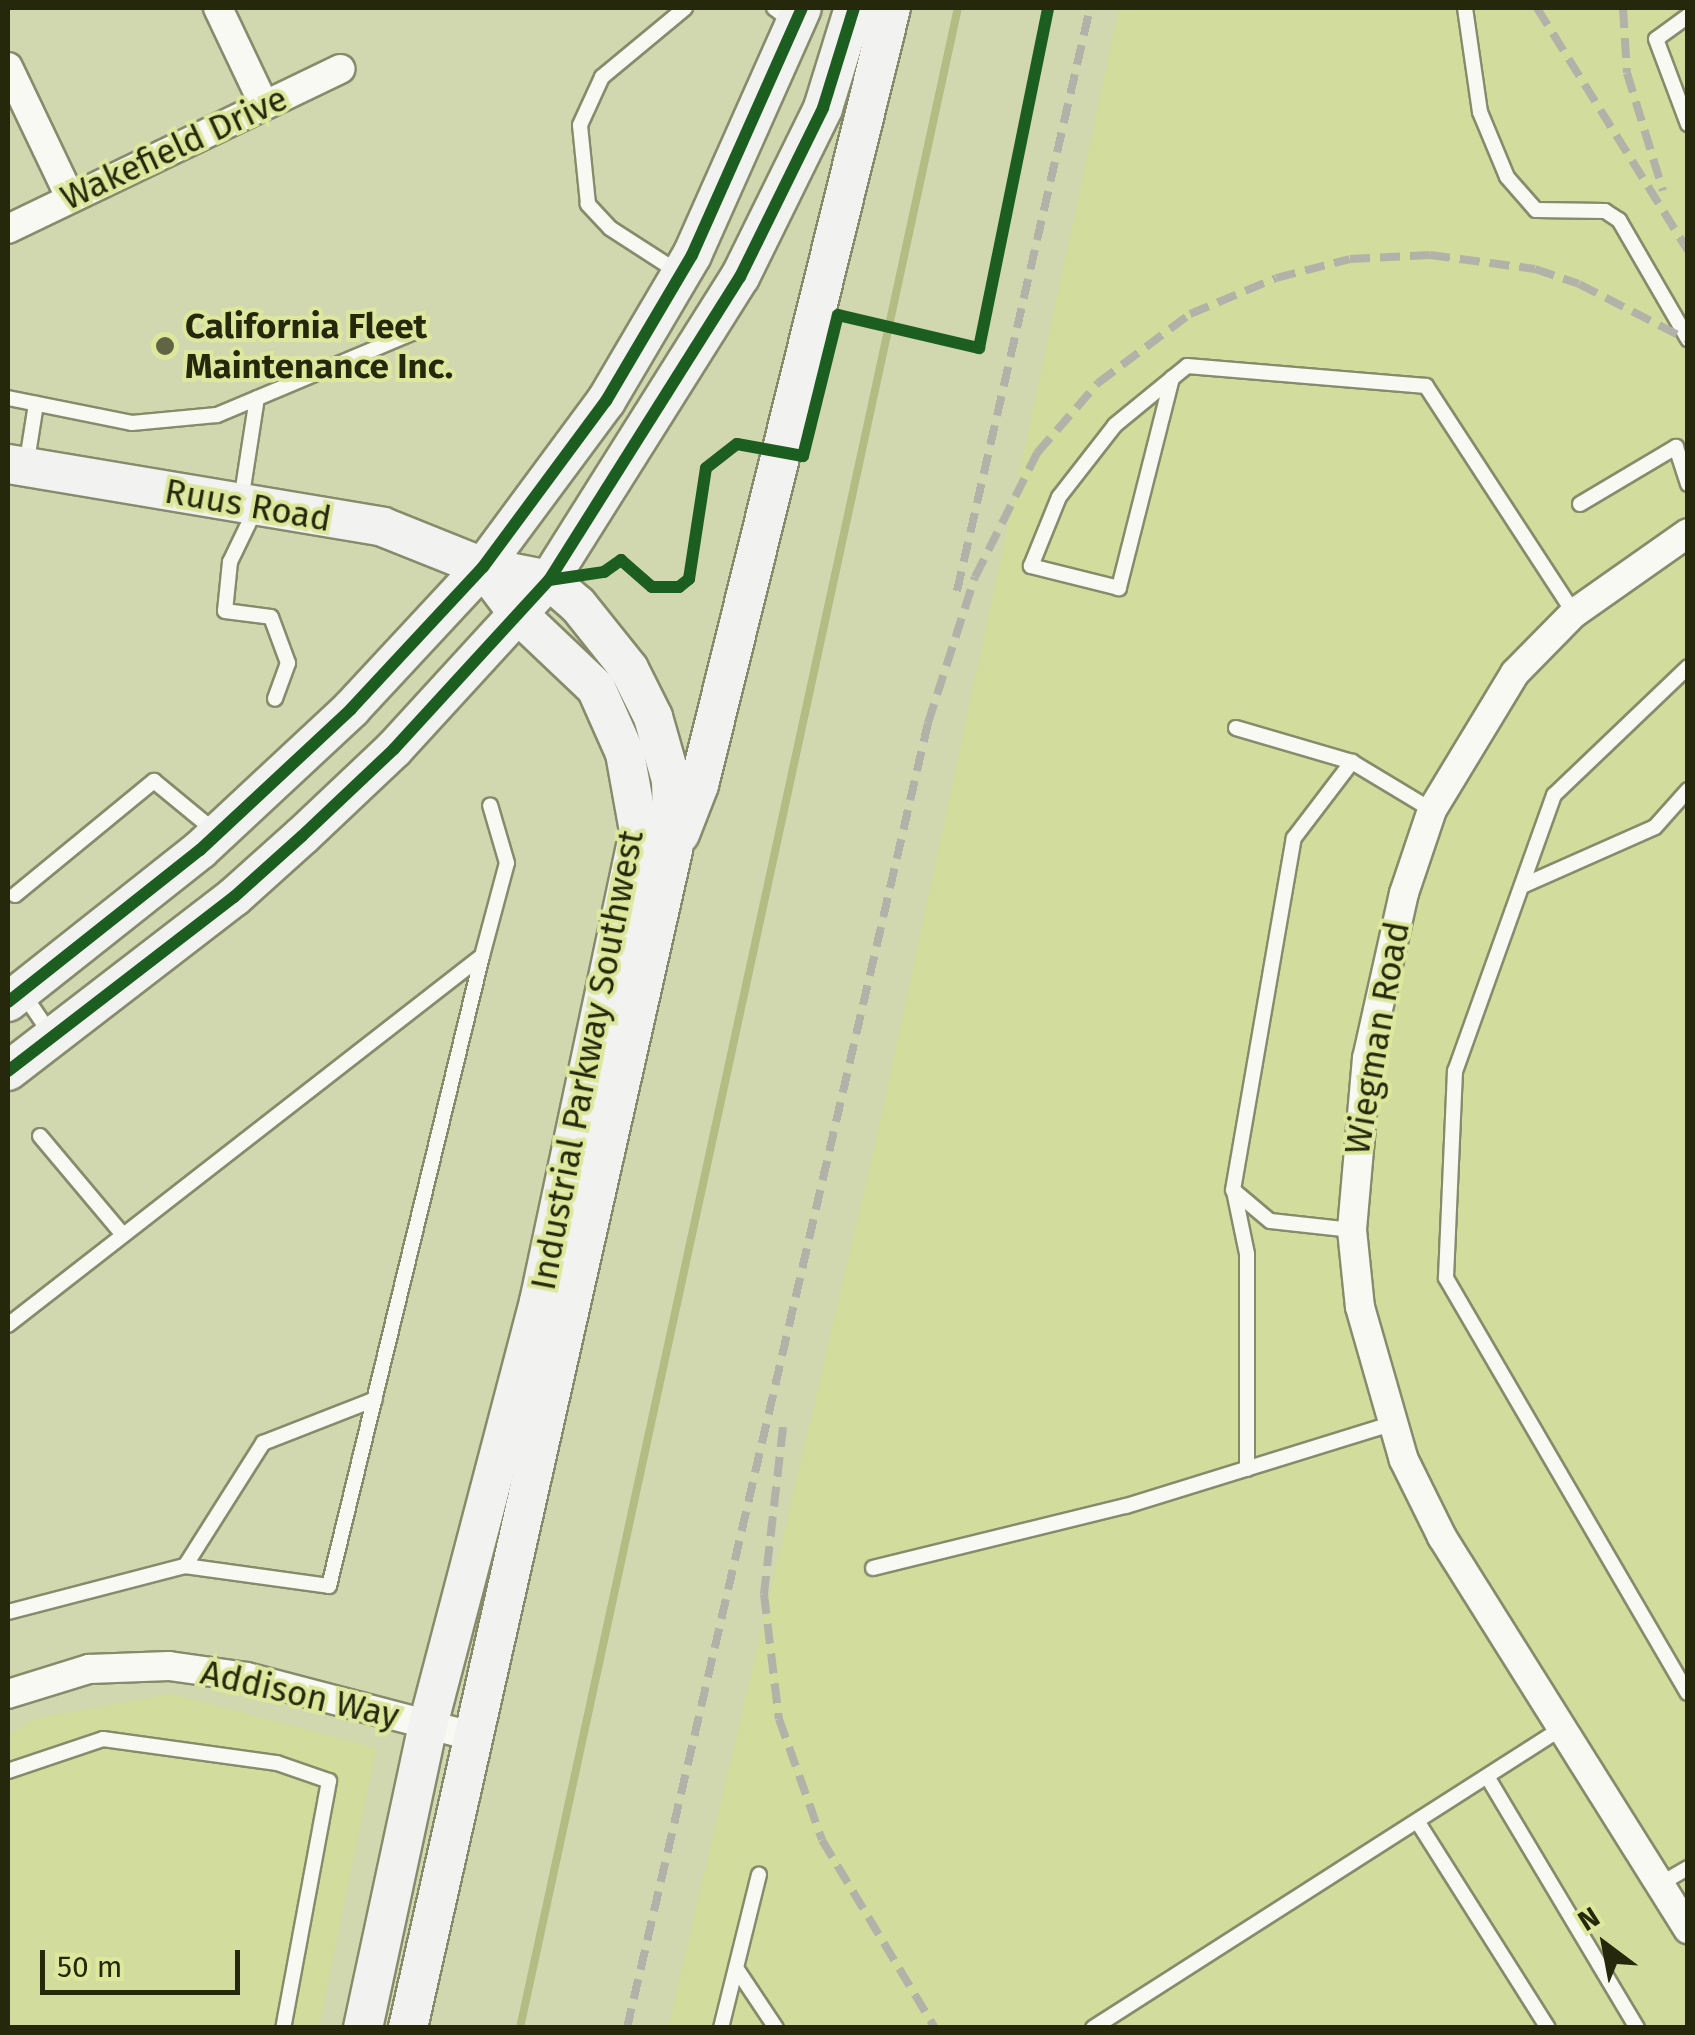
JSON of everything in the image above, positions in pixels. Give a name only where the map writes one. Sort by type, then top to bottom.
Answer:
[{"type":"main road","points":[[8,1071],[288,848],[520,616],[549,580],[740,277],[823,108],[854,8]]},
{"type":"main road","points":[[674,850],[699,785],[891,8]]},
{"type":"main road","points":[[12,992],[218,833],[352,708],[482,567],[606,401],[681,274],[790,13]]},
{"type":"main road","name":"Ruus Road","points":[[17,466],[383,528],[482,567]]},
{"type":"main road","points":[[482,567],[549,580]]},
{"type":"main road","name":"Industrial Parkway Southwest","points":[[364,2028],[428,1725],[539,1302],[639,831],[625,753],[596,688],[520,616],[482,567]]},
{"type":"main road","name":"Industrial Parkway Southwest","points":[[408,2028],[674,850],[671,780],[652,717],[629,670],[578,605],[549,580]]},
{"type":"street","points":[[218,8],[264,105]]},
{"type":"street","points":[[8,67],[70,197]]},
{"type":"street","name":"Wakefield Drive","points":[[8,229],[341,69]]},
{"type":"street","name":"Wiegman Road","points":[[1688,532],[1574,613],[1516,673],[1468,742],[1432,810],[1404,894],[1367,1058],[1352,1230],[1360,1307],[1391,1424],[1442,1538],[1688,1929]]},
{"type":"street","name":"Addison Way","points":[[8,1694],[90,1670],[169,1666],[248,1677],[475,1736]]},
{"type":"lane","points":[[681,274],[610,228],[588,204],[580,125],[602,76],[685,8]]},
{"type":"lane","points":[[1465,8],[1480,112],[1506,177],[1536,210],[1605,211],[1619,220],[1688,339]]},
{"type":"lane","points":[[1688,16],[1656,39],[1688,124]]},
{"type":"lane","points":[[8,398],[164,423],[217,415],[414,332]]},
{"type":"lane","points":[[1172,378],[1119,588],[1030,566],[1059,497],[1115,425],[1172,378],[1187,366],[1426,386],[1574,613]]},
{"type":"lane","points":[[257,398],[248,506],[230,562],[224,611],[271,617],[288,664],[275,699]]},
{"type":"lane","points":[[17,466],[36,404]]},
{"type":"lane","points":[[1580,504],[1676,447],[1688,484]]},
{"type":"lane","points":[[1688,667],[1554,794],[1455,1071],[1446,1278],[1688,1693]]},
{"type":"lane","points":[[1236,728],[1352,762],[1432,810]]},
{"type":"lane","points":[[1246,1469],[1247,1254],[1234,1190],[1294,838],[1352,762]]},
{"type":"lane","points":[[14,895],[154,782],[218,833]]},
{"type":"lane","points":[[1522,886],[1655,827],[1688,790]]},
{"type":"lane","points":[[8,1612],[185,1566],[329,1586],[507,863],[490,805]]},
{"type":"lane","points":[[8,1324],[482,956]]},
{"type":"lane","points":[[12,992],[53,1037]]},
{"type":"lane","points":[[40,1136],[123,1235]]},
{"type":"lane","points":[[1234,1190],[1270,1221],[1352,1230]]},
{"type":"lane","points":[[185,1566],[263,1443],[375,1399]]},
{"type":"lane","points":[[873,1568],[1126,1506],[1391,1424]]},
{"type":"lane","points":[[1092,2028],[1419,1824],[1562,1728]]},
{"type":"lane","points":[[8,1771],[103,1739],[277,1763],[329,1781],[283,2028]]},
{"type":"lane","points":[[1488,1778],[1638,2028]]},
{"type":"lane","points":[[1419,1824],[1548,2028]]},
{"type":"lane","points":[[1660,1884],[1688,1868]]},
{"type":"lane","points":[[721,2028],[759,1876]]},
{"type":"lane","points":[[736,1968],[776,2028]]},
{"type":"shaded area","points":[[1119,8],[1687,8],[1687,2027],[668,2028],[875,1145]]},
{"type":"shaded area","points":[[172,1694],[376,1748],[319,2027],[8,2027],[8,1737],[32,1719]]},
{"type":"waterway","points":[[520,2028],[958,8]]},
{"type":"railway","points":[[957,591],[1090,8]]},
{"type":"railway","points":[[1537,8],[1688,251]]},
{"type":"railway","points":[[1623,8],[1627,73],[1663,191]]},
{"type":"railway","points":[[627,2028],[928,723],[975,577],[1037,453],[1098,383],[1190,314],[1276,278],[1350,259],[1430,255],[1535,269],[1579,284],[1688,340]]},
{"type":"railway","points":[[783,1427],[764,1594],[779,1719],[822,1840],[935,2028]]},
{"type":"cycle path","points":[[8,1002],[200,850],[351,709],[483,567],[606,401],[692,255],[802,8]]},
{"type":"cycle path","points":[[8,1071],[234,897],[302,836],[394,749],[549,580],[740,277],[823,108],[854,8]]},
{"type":"cycle path","points":[[549,580],[604,572],[621,560],[652,587],[679,587],[689,579],[706,468],[737,444],[803,456],[838,315],[979,348],[1048,8]]},
{"type":"place","name":"California Fleet Maintenance Inc.","points":[[165,346]]}]
